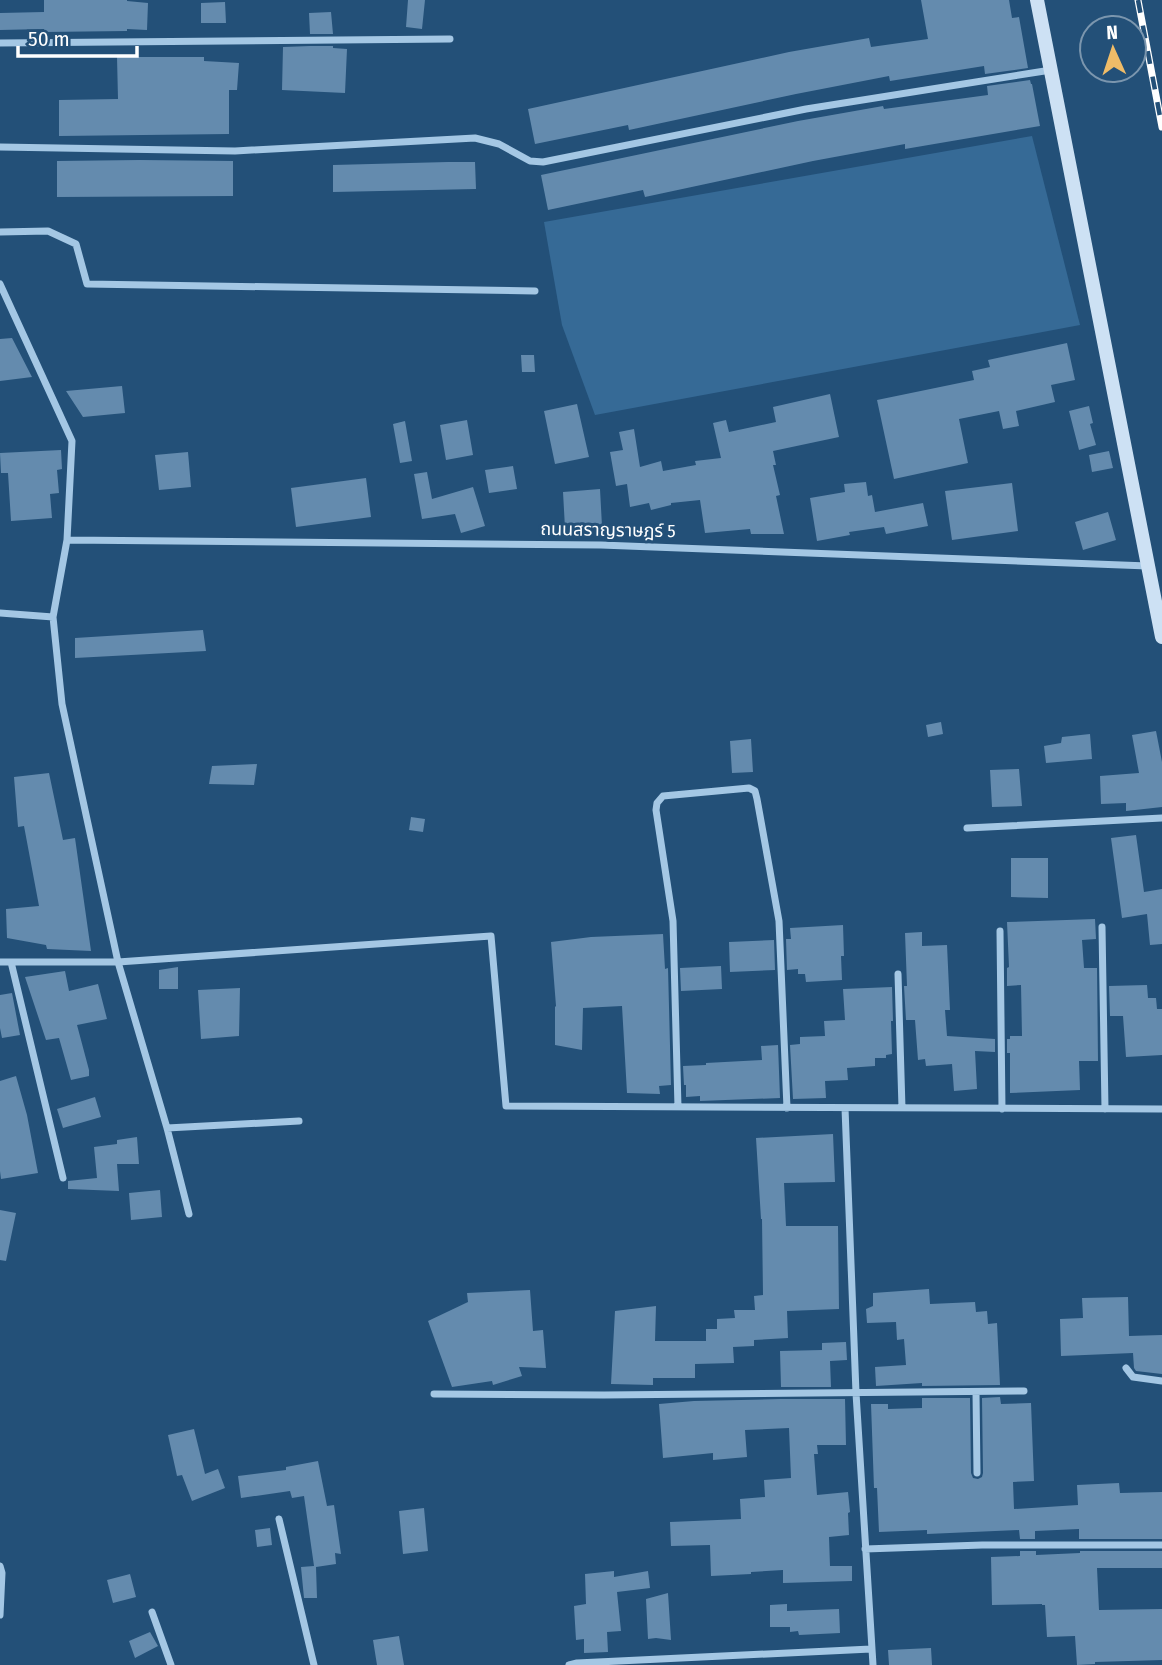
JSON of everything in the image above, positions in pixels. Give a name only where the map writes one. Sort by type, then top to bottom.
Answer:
[{"type":"street","points":[[1037,0],[1162,637]]},
{"type":"street","points":[[0,43],[450,39]]},
{"type":"street","points":[[0,147],[235,151],[475,138],[499,144],[530,161],[542,162],[806,109],[1051,70]]},
{"type":"street","points":[[0,232],[48,231],[76,244],[87,284],[535,291]]},
{"type":"street","points":[[0,284],[72,441],[67,540],[53,617],[62,704],[118,962],[167,1128],[189,1214]]},
{"type":"street","name":"ถนนสราญราษฎร์ 5","points":[[67,540],[601,545],[1148,566]]},
{"type":"street","points":[[0,613],[53,617]]},
{"type":"street","points":[[678,1107],[673,921],[657,803],[663,796],[748,788],[755,791],[757,799],[779,921],[787,1108]]},
{"type":"street","points":[[967,828],[1162,818]]},
{"type":"street","points":[[1102,927],[1105,1109]]},
{"type":"street","points":[[1000,931],[1002,1108]]},
{"type":"street","points":[[0,962],[118,962],[491,936],[506,1106],[1162,1109]]},
{"type":"street","points":[[11,962],[63,1178]]},
{"type":"street","points":[[898,974],[902,1108]]},
{"type":"street","points":[[845,1108],[856,1393],[873,1665]]},
{"type":"street","points":[[167,1128],[299,1121]]},
{"type":"street","points":[[1126,1368],[1133,1377],[1162,1381]]},
{"type":"street","points":[[435,1394],[1024,1391]]},
{"type":"street","points":[[976,1392],[977,1473]]},
{"type":"street","points":[[279,1519],[314,1665]]},
{"type":"street","points":[[865,1549],[982,1545],[1162,1545]]},
{"type":"street","points":[[0,1566],[0,1615]]},
{"type":"street","points":[[152,1612],[171,1665]]},
{"type":"street","points":[[569,1665],[871,1649]]},
{"type":"shaded area","points":[[1032,136],[1080,325],[595,415],[562,325],[544,222]]},
{"type":"building","points":[[44,0],[127,0],[148,3],[147,30],[0,30],[0,13],[44,12]]},
{"type":"building","points":[[408,0],[425,0],[422,29],[406,27]]},
{"type":"building","points":[[921,0],[1009,0],[1012,18],[1019,17],[1028,68],[985,74],[984,66],[890,81],[889,76],[629,130],[628,125],[535,144],[528,109],[789,52],[869,38],[871,47],[928,39]]},
{"type":"building","points":[[225,2],[226,23],[201,23],[201,3]]},
{"type":"building","points":[[331,12],[333,34],[310,34],[309,13]]},
{"type":"building","points":[[333,46],[347,49],[345,93],[282,90],[283,47]]},
{"type":"building","points":[[117,57],[204,57],[204,61],[239,63],[237,90],[229,90],[229,134],[59,136],[59,100],[118,99]]},
{"type":"building","points":[[1030,80],[1040,126],[905,149],[905,144],[645,197],[643,190],[548,210],[541,175],[798,121],[883,106],[884,109],[988,95],[987,86]]},
{"type":"building","points":[[57,161],[233,161],[233,196],[57,197]]},
{"type":"building","points":[[475,162],[476,189],[333,192],[333,165]]},
{"type":"building","points":[[12,338],[32,377],[0,381],[0,339]]},
{"type":"building","points":[[1067,343],[1075,380],[1051,385],[1055,402],[1016,411],[1019,426],[1003,429],[999,411],[959,419],[968,463],[894,479],[877,400],[974,380],[972,371],[990,367],[988,360]]},
{"type":"building","points":[[521,355],[534,355],[535,372],[522,372]]},
{"type":"building","points":[[122,386],[125,413],[83,417],[66,391]]},
{"type":"building","points":[[830,394],[839,437],[773,451],[776,465],[773,465],[780,495],[776,496],[784,534],[751,534],[750,529],[705,533],[700,500],[671,503],[651,510],[649,503],[630,507],[627,484],[616,486],[610,452],[623,450],[619,432],[634,429],[640,467],[661,461],[663,471],[696,465],[695,461],[721,458],[713,423],[726,420],[729,432],[776,422],[773,407]]},
{"type":"building","points":[[577,404],[589,457],[555,464],[544,411]]},
{"type":"building","points":[[1089,406],[1093,423],[1090,424],[1096,445],[1079,450],[1069,411]]},
{"type":"building","points":[[467,420],[473,455],[446,460],[440,425]]},
{"type":"building","points":[[405,421],[412,461],[400,463],[393,424]]},
{"type":"building","points":[[61,450],[62,469],[57,470],[59,493],[50,494],[52,518],[11,521],[8,473],[1,473],[0,453]]},
{"type":"building","points":[[1109,451],[1113,468],[1092,472],[1089,455]]},
{"type":"building","points":[[188,452],[191,487],[159,490],[155,455]]},
{"type":"building","points":[[513,466],[517,489],[489,493],[485,470]]},
{"type":"building","points":[[427,472],[432,499],[473,487],[485,526],[461,533],[455,514],[422,519],[414,474]]},
{"type":"building","points":[[366,478],[371,517],[296,527],[291,488]]},
{"type":"building","points":[[866,482],[868,496],[872,495],[875,512],[923,503],[928,526],[886,534],[884,527],[849,532],[850,535],[817,541],[810,498],[845,492],[844,484]]},
{"type":"building","points":[[1012,483],[1018,531],[952,540],[945,491]]},
{"type":"building","points":[[600,489],[602,526],[565,528],[563,492]]},
{"type":"building","points":[[1108,512],[1116,540],[1083,550],[1075,522]]},
{"type":"building","points":[[203,630],[206,651],[75,658],[75,638]]},
{"type":"building","points":[[941,722],[943,734],[928,737],[926,725]]},
{"type":"building","points":[[1156,731],[1162,762],[1162,807],[1126,811],[1126,803],[1101,804],[1100,776],[1139,773],[1132,735]]},
{"type":"building","points":[[1090,734],[1092,759],[1046,763],[1044,746],[1061,743],[1062,737]]},
{"type":"building","points":[[751,739],[753,772],[732,773],[730,741]]},
{"type":"building","points":[[257,764],[254,785],[209,784],[212,766]]},
{"type":"building","points":[[1019,769],[1022,806],[992,807],[990,770]]},
{"type":"building","points":[[49,773],[63,840],[75,838],[91,951],[47,949],[46,945],[7,938],[6,909],[39,906],[24,826],[18,827],[14,777]]},
{"type":"building","points":[[411,817],[425,819],[423,832],[409,830]]},
{"type":"building","points":[[1136,835],[1144,892],[1162,889],[1162,944],[1150,945],[1147,914],[1122,918],[1111,838]]},
{"type":"building","points":[[1011,858],[1048,858],[1048,898],[1011,897]]},
{"type":"building","points":[[1095,919],[1096,939],[1082,940],[1084,968],[1097,968],[1098,1061],[1079,1061],[1080,1090],[1010,1093],[1010,1053],[1007,1053],[1007,1039],[1010,1039],[1010,1036],[1022,1036],[1021,985],[1007,986],[1007,922]]},
{"type":"building","points":[[843,925],[842,980],[806,982],[805,974],[798,974],[798,969],[787,970],[786,939],[791,939],[790,928]]},
{"type":"building","points":[[922,932],[922,946],[947,945],[950,1010],[945,1010],[947,1036],[995,1039],[995,1052],[975,1051],[977,1089],[954,1091],[952,1064],[926,1066],[925,1059],[918,1060],[915,1020],[906,1020],[905,933]]},
{"type":"building","points":[[663,934],[665,969],[668,968],[671,1085],[659,1086],[660,1094],[627,1093],[622,1006],[583,1008],[582,1050],[555,1045],[556,1006],[551,942],[591,937]]},
{"type":"building","points":[[774,940],[775,970],[730,972],[729,942]]},
{"type":"building","points":[[721,966],[722,989],[681,991],[680,968]]},
{"type":"building","points":[[178,967],[178,989],[159,989],[159,970]]},
{"type":"building","points":[[65,971],[69,991],[98,984],[107,1019],[77,1025],[89,1076],[71,1080],[59,1038],[46,1040],[25,977]]},
{"type":"building","points":[[1147,985],[1148,998],[1156,998],[1157,1009],[1162,1009],[1162,1055],[1126,1057],[1123,1016],[1110,1016],[1109,986]]},
{"type":"building","points":[[892,987],[892,1054],[886,1055],[886,1058],[875,1058],[875,1066],[847,1068],[848,1080],[825,1081],[826,1098],[793,1099],[790,1045],[800,1044],[800,1037],[825,1036],[824,1021],[845,1020],[843,989]]},
{"type":"building","points":[[240,988],[239,1036],[201,1039],[198,990]]},
{"type":"building","points":[[12,993],[20,1035],[2,1038],[0,995]]},
{"type":"building","points":[[778,1045],[780,1098],[700,1101],[700,1096],[686,1097],[683,1066],[762,1060],[761,1046]]},
{"type":"building","points":[[16,1076],[27,1115],[38,1173],[1,1179],[0,1081]]},
{"type":"building","points":[[95,1097],[101,1117],[63,1128],[57,1109]]},
{"type":"building","points":[[833,1134],[835,1182],[784,1183],[786,1226],[838,1226],[839,1309],[787,1311],[788,1338],[754,1340],[754,1346],[733,1347],[734,1363],[695,1364],[695,1378],[653,1378],[653,1385],[611,1384],[615,1311],[656,1306],[655,1341],[706,1341],[706,1329],[717,1329],[717,1319],[735,1318],[734,1310],[755,1310],[754,1296],[763,1295],[762,1219],[756,1138]]},
{"type":"building","points":[[137,1137],[139,1164],[117,1164],[119,1191],[68,1189],[68,1181],[97,1178],[94,1147],[117,1144],[117,1140]]},
{"type":"building","points":[[160,1190],[162,1217],[131,1220],[129,1193]]},
{"type":"building","points":[[0,1210],[16,1213],[6,1261],[0,1260]]},
{"type":"building","points":[[929,1289],[930,1304],[975,1302],[976,1312],[987,1311],[988,1324],[997,1323],[1000,1385],[922,1386],[922,1383],[876,1386],[875,1367],[906,1365],[904,1339],[897,1340],[896,1322],[867,1323],[866,1309],[873,1306],[873,1293]]},
{"type":"building","points":[[530,1290],[533,1331],[543,1330],[546,1368],[519,1367],[522,1376],[493,1385],[492,1381],[452,1387],[428,1321],[468,1302],[467,1293]]},
{"type":"building","points":[[1128,1297],[1129,1336],[1162,1335],[1162,1374],[1136,1371],[1133,1353],[1061,1356],[1060,1319],[1083,1318],[1082,1298]]},
{"type":"building","points":[[846,1342],[847,1360],[830,1361],[831,1387],[781,1387],[780,1351],[822,1350],[822,1343]]},
{"type":"building","points":[[1000,1397],[1001,1404],[1031,1403],[1034,1481],[1013,1482],[1014,1509],[1078,1505],[1077,1485],[1119,1483],[1120,1493],[1162,1492],[1162,1539],[1079,1539],[1079,1529],[1035,1531],[1035,1539],[1020,1539],[1019,1530],[927,1534],[927,1530],[879,1532],[877,1488],[874,1488],[871,1404],[888,1404],[888,1409],[922,1408],[922,1398],[970,1398],[971,1473],[973,1478],[978,1479],[983,1473],[982,1398]]},
{"type":"building","points":[[845,1399],[846,1445],[817,1445],[818,1454],[814,1454],[817,1495],[848,1492],[849,1535],[829,1537],[830,1566],[852,1566],[852,1581],[783,1583],[783,1570],[711,1576],[710,1545],[671,1546],[670,1522],[741,1519],[740,1499],[765,1497],[764,1480],[791,1478],[789,1428],[745,1430],[747,1457],[713,1460],[713,1453],[663,1458],[659,1404]]},
{"type":"building","points":[[194,1429],[205,1474],[218,1469],[225,1488],[192,1501],[182,1475],[177,1476],[168,1435]]},
{"type":"building","points":[[318,1461],[327,1506],[334,1505],[341,1554],[335,1553],[336,1564],[316,1567],[317,1598],[304,1598],[301,1567],[314,1566],[304,1496],[292,1498],[290,1491],[241,1498],[238,1476],[286,1470],[286,1467]]},
{"type":"building","points":[[424,1508],[428,1551],[403,1554],[399,1511]]},
{"type":"building","points":[[270,1528],[272,1545],[257,1547],[255,1530]]},
{"type":"building","points":[[1020,1551],[1036,1551],[1036,1555],[1080,1551],[1162,1551],[1162,1568],[1097,1568],[1099,1610],[1162,1609],[1162,1660],[1077,1665],[1075,1636],[1047,1637],[1045,1605],[992,1605],[991,1557],[1020,1556]]},
{"type":"building","points":[[614,1571],[614,1577],[648,1571],[650,1588],[617,1592],[621,1631],[607,1632],[608,1652],[584,1653],[584,1639],[576,1640],[574,1606],[586,1604],[585,1574]]},
{"type":"building","points":[[130,1574],[136,1597],[113,1603],[107,1580]]},
{"type":"building","points":[[668,1593],[671,1640],[648,1639],[646,1599]]},
{"type":"building","points":[[787,1604],[787,1611],[839,1609],[840,1633],[799,1635],[798,1631],[790,1632],[790,1627],[770,1627],[770,1605]]},
{"type":"building","points":[[150,1632],[158,1646],[135,1658],[129,1641]]},
{"type":"building","points":[[399,1636],[404,1665],[377,1665],[373,1640]]},
{"type":"building","points":[[931,1648],[932,1665],[889,1665],[888,1650]]},
{"type":"railway","points":[[1138,0],[1162,127]]}]
